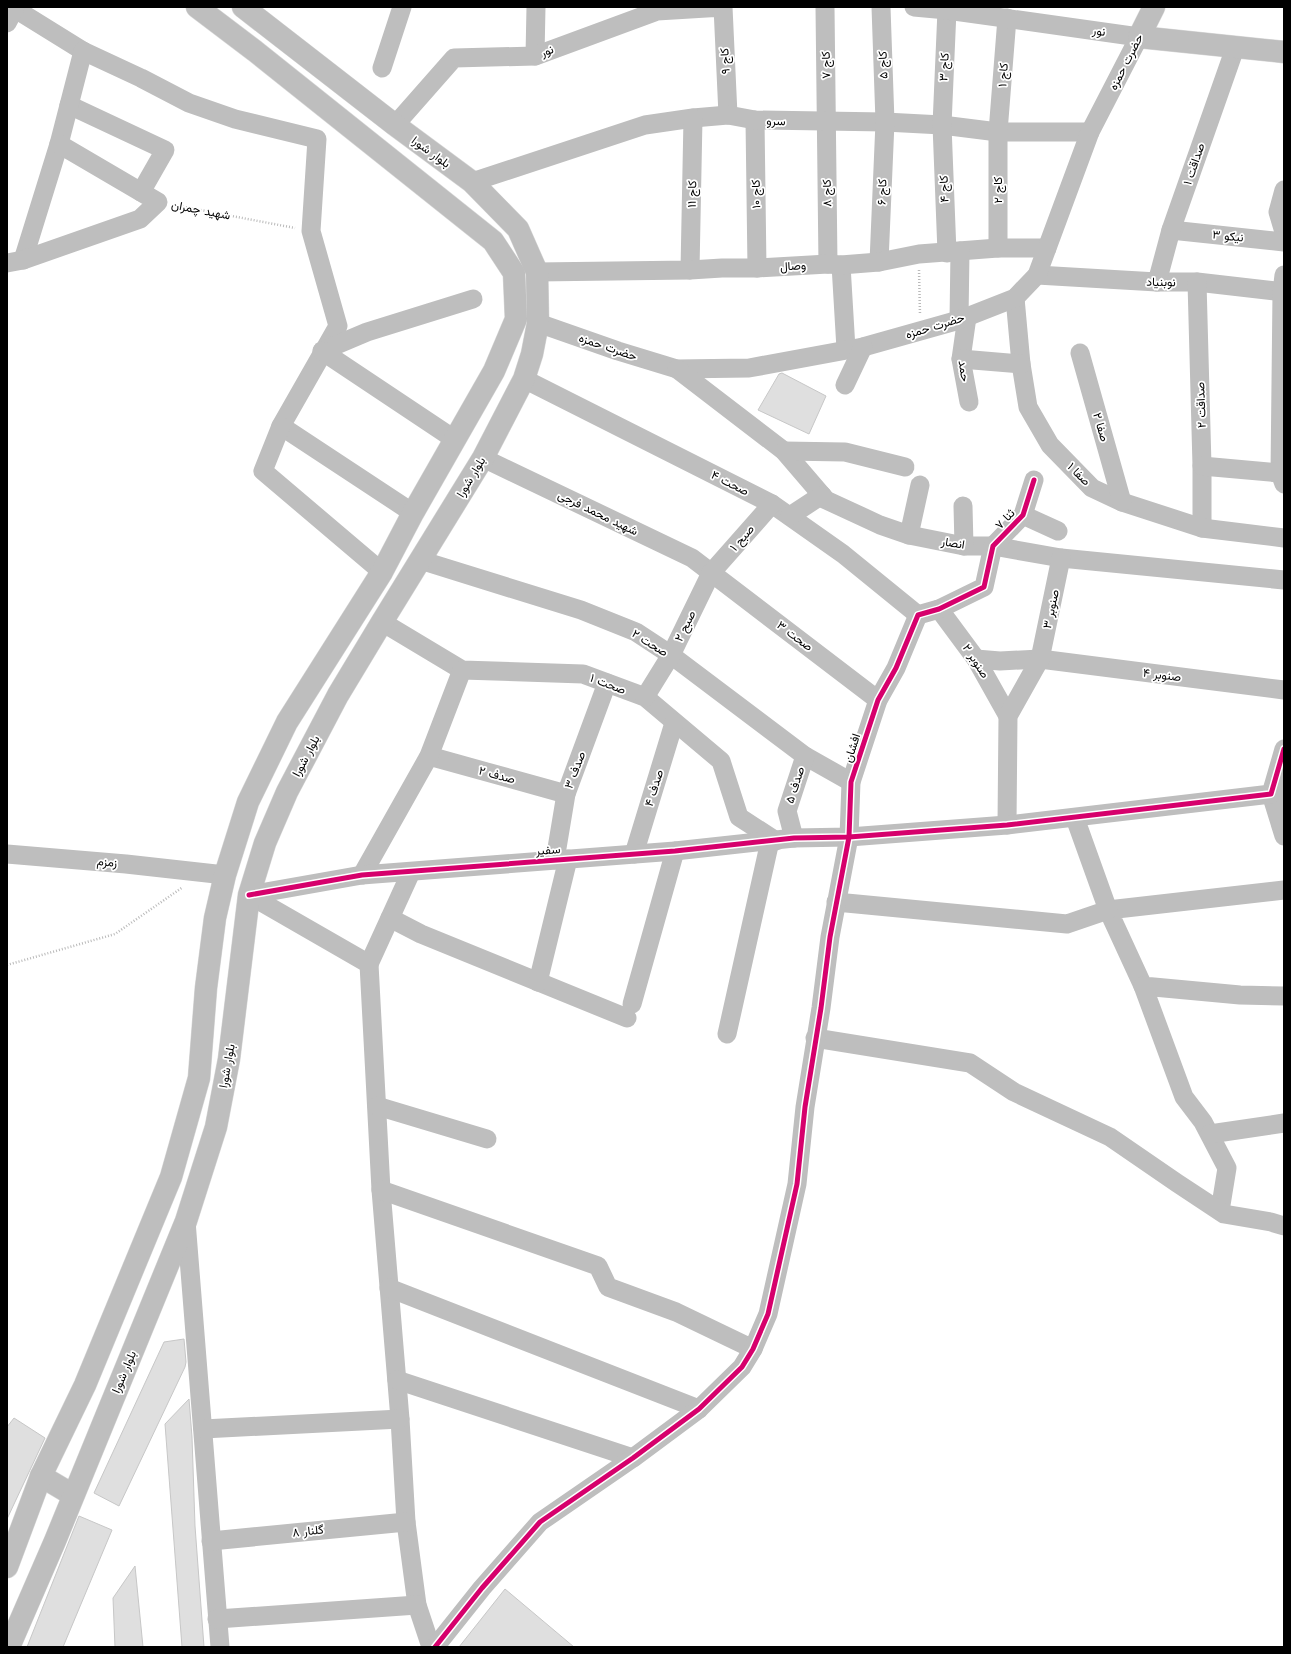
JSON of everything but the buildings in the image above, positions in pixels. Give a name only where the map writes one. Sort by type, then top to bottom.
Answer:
[{"type":"main road","points":[[7,1568],[41,1476],[85,1385],[171,1177],[199,1078],[206,988],[215,918],[216,874],[248,802],[287,722],[382,572],[413,513],[494,371],[516,319],[514,273],[493,241],[255,51],[197,7]]},
{"type":"main road","name":"حضرت حمزه","points":[[1139,37],[1154,7]]},
{"type":"main road","name":"بلوار شورا","points":[[9,1647],[186,1221],[216,1127],[229,1059],[249,895],[265,843],[287,792],[338,695],[483,458],[524,379],[532,354],[538,323],[537,272],[518,229],[472,182],[306,57],[256,11]]},
{"type":"main road","name":"نور","points":[[1139,37],[1284,52]]},
{"type":"main road","points":[[365,598],[382,622]]},
{"type":"main road","points":[[41,1476],[73,1495]]},
{"type":"street","points":[[382,68],[402,7]]},
{"type":"street","points":[[535,56],[536,7]]},
{"type":"street","name":"نور","points":[[395,125],[454,58],[535,56],[657,11],[716,7]]},
{"type":"street","name":"کاج ۹","points":[[716,7],[728,115]]},
{"type":"street","name":"کاج ۷","points":[[825,7],[826,122]]},
{"type":"street","name":"کاج ۵","points":[[881,7],[884,122]]},
{"type":"street","name":"نور","points":[[914,7],[947,10],[1139,37]]},
{"type":"street","name":"کاج ۳","points":[[942,125],[947,10]]},
{"type":"street","points":[[11,13],[83,51],[142,78],[189,103],[235,119],[317,139],[311,231],[338,326],[322,351],[281,426],[263,471],[382,572]]},
{"type":"street","name":"کاج ۱","points":[[998,132],[1007,18]]},
{"type":"street","name":"حضرت حمزه","points":[[538,323],[618,351],[677,369],[749,368],[855,348],[921,331],[963,318],[1015,298],[1037,275],[1090,132],[1139,37]]},
{"type":"street","name":"صداقت ۱","points":[[1157,282],[1171,230],[1235,48]]},
{"type":"street","points":[[15,261],[59,144],[83,51]]},
{"type":"street","points":[[69,105],[165,150],[140,192]]},
{"type":"street","name":"سرو","points":[[472,182],[645,125],[693,118],[728,115],[755,120],[884,122],[942,125],[998,132],[1090,132]]},
{"type":"street","name":"کاج ۱۱","points":[[690,270],[693,118]]},
{"type":"street","name":"کاج ۱۰","points":[[755,120],[757,268]]},
{"type":"street","name":"کاج ۸","points":[[826,122],[835,265],[855,348]]},
{"type":"street","name":"کاج ۶","points":[[879,262],[884,122]]},
{"type":"street","name":"کاج ۴","points":[[942,125],[953,252],[963,318]]},
{"type":"street","name":"کاج ۲","points":[[998,132],[998,248]]},
{"type":"street","points":[[59,144],[158,202]]},
{"type":"street","points":[[1284,190],[1281,212],[1284,232]]},
{"type":"street","name":"شهید چمران","points":[[15,261],[140,219],[158,202]]},
{"type":"street","name":"نیکو ۳","points":[[1171,230],[1284,242]]},
{"type":"street","name":"وصال","points":[[537,272],[690,270],[835,265],[879,262],[919,254],[998,248],[1047,248]]},
{"type":"street","name":"نوبنیاد","points":[[1037,275],[1157,282],[1197,282],[1283,286]]},
{"type":"street","name":"صداقت ۲","points":[[1197,282],[1202,466],[1202,528]]},
{"type":"street","points":[[1202,466],[1282,479],[1283,286]]},
{"type":"street","name":"صفا ۱","points":[[1015,298],[1021,364],[1028,407],[1050,445],[1092,488],[1122,502],[1202,528],[1284,538]]},
{"type":"street","points":[[322,351],[367,332],[473,299]]},
{"type":"street","name":"حمد","points":[[963,318],[961,359],[970,402]]},
{"type":"street","points":[[845,385],[855,348]]},
{"type":"street","points":[[322,351],[454,440]]},
{"type":"street","name":"صفا ۲","points":[[1080,353],[1122,502]]},
{"type":"street","points":[[961,359],[1021,364]]},
{"type":"street","name":"انصار","points":[[677,369],[784,451],[826,500],[880,525],[909,535],[964,546],[993,546],[1061,558],[1284,580]]},
{"type":"street","name":"صحت ۴","points":[[524,379],[772,504],[843,554],[918,615]]},
{"type":"street","points":[[281,426],[413,513]]},
{"type":"street","points":[[784,451],[845,452],[904,467]]},
{"type":"street","name":"شهید محمد فرجی","points":[[483,458],[692,558],[711,573]]},
{"type":"street","name":"ثنا ۷","points":[[993,546],[1023,515],[1034,480]]},
{"type":"street","points":[[909,535],[920,485]]},
{"type":"street","points":[[790,516],[822,495]]},
{"type":"street","name":"صبح ۱","points":[[711,573],[772,504]]},
{"type":"street","points":[[963,506],[964,546]]},
{"type":"street","points":[[1023,515],[1058,531]]},
{"type":"street","points":[[918,615],[940,609],[984,587],[993,546]]},
{"type":"street","name":"صنوبر ۳","points":[[1008,716],[1040,659],[1061,558]]},
{"type":"street","name":"صحت ۲","points":[[420,560],[581,610],[636,632],[670,655],[805,756],[852,782]]},
{"type":"street","name":"صبح ۲","points":[[645,697],[670,655],[711,573]]},
{"type":"street","name":"صحت ۳","points":[[711,573],[878,700]]},
{"type":"street","name":"صنوبر ۲","points":[[940,609],[976,659],[1008,716]]},
{"type":"street","name":"افشان","points":[[435,1647],[482,1588],[540,1522],[700,1410],[742,1367],[754,1349],[768,1314],[797,1184],[815,1038],[821,1008],[836,902],[849,837],[852,782],[878,700],[896,668],[918,615]]},
{"type":"street","name":"صحت ۱","points":[[382,622],[462,670],[583,674],[645,697],[721,761],[739,817],[780,840]]},
{"type":"street","name":"صنوبر ۴","points":[[976,659],[1000,661],[1040,659],[1284,690]]},
{"type":"street","points":[[362,875],[429,756],[462,670]]},
{"type":"street","name":"صدف ۳","points":[[538,982],[561,859],[566,794],[607,684]]},
{"type":"street","points":[[1007,825],[1008,716]]},
{"type":"street","name":"صدف ۴","points":[[634,854],[674,722]]},
{"type":"street","points":[[1284,749],[1278,793],[1284,836]]},
{"type":"street","name":"صدف ۲","points":[[429,756],[566,794]]},
{"type":"street","name":"صدف ۵","points":[[780,840],[787,811],[805,756]]},
{"type":"street","name":"سفیر","points":[[249,895],[362,875],[675,851],[780,840],[849,837],[1007,825],[1278,793]]},
{"type":"street","points":[[1075,818],[1108,910],[1143,986],[1184,1097],[1203,1122],[1227,1168],[1220,1211]]},
{"type":"street","points":[[727,1034],[780,840]]},
{"type":"street","points":[[390,918],[421,934],[538,982],[629,1011],[675,851]]},
{"type":"street","name":"زمزم","points":[[7,854],[126,864],[216,874]]},
{"type":"street","points":[[411,872],[369,964],[378,1106],[381,1190],[400,1419],[406,1522],[417,1605],[431,1647]]},
{"type":"street","points":[[836,902],[1067,924],[1108,910],[1284,890]]},
{"type":"street","points":[[249,895],[369,964]]},
{"type":"street","points":[[1143,986],[1240,995],[1284,996]]},
{"type":"street","points":[[815,1038],[970,1063],[1014,1092],[1110,1137],[1224,1214],[1271,1222],[1284,1226]]},
{"type":"street","points":[[378,1106],[487,1139]]},
{"type":"street","points":[[1210,1134],[1284,1123]]},
{"type":"street","points":[[381,1190],[598,1266],[608,1287],[676,1312],[754,1349]]},
{"type":"street","points":[[186,1221],[220,1647]]},
{"type":"street","points":[[389,1288],[700,1410]]},
{"type":"street","points":[[397,1380],[633,1458]]},
{"type":"street","points":[[203,1429],[400,1419]]},
{"type":"street","name":"گلنار ۸","points":[[211,1541],[406,1522]]},
{"type":"street","points":[[217,1619],[417,1605]]},
{"type":"path","points":[[919,254],[921,331]]},
{"type":"path","points":[[7,965],[115,934],[194,880],[216,874]]},
{"type":"cycle path","points":[[435,1647],[482,1588],[540,1522],[633,1458],[699,1409],[742,1367],[753,1349],[768,1314],[797,1184],[805,1107],[821,1008],[830,937],[849,837],[851,782],[878,700],[896,668],[918,615],[939,609],[984,587],[993,546],[1023,515],[1034,480]]},
{"type":"cycle path","points":[[249,895],[362,875],[675,851],[794,838],[849,837],[1007,825],[1271,794],[1284,749]]}]
